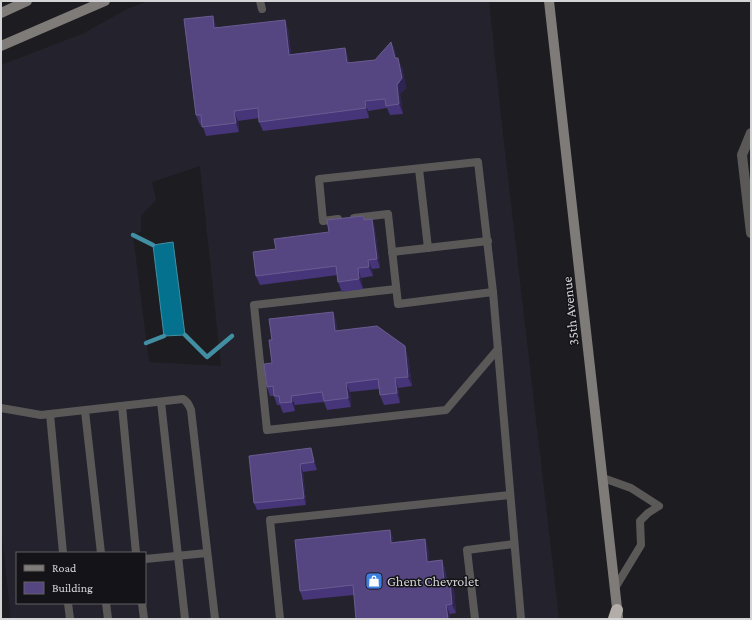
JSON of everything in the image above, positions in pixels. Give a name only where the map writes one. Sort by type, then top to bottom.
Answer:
[{"type":"main road","points":[[1,13],[27,1]]},
{"type":"main road","points":[[1,46],[105,1]]},
{"type":"main road","name":"35th Avenue","points":[[549,1],[615,588],[616,616]]},
{"type":"street","points":[[751,133],[742,155],[751,233]]},
{"type":"lane","points":[[493,292],[398,304],[388,214],[323,221],[319,179],[478,162],[493,292],[521,619]]},
{"type":"lane","points":[[419,169],[428,248]]},
{"type":"lane","points":[[392,252],[488,241]]},
{"type":"lane","points":[[396,290],[254,305],[267,430],[446,410],[498,349]]},
{"type":"lane","points":[[1,408],[41,415],[183,399],[187,401],[191,410],[215,619]]},
{"type":"lane","points":[[161,402],[184,619]]},
{"type":"lane","points":[[122,406],[136,552]]},
{"type":"lane","points":[[85,410],[101,552]]},
{"type":"lane","points":[[50,414],[63,552]]},
{"type":"lane","points":[[603,478],[630,488],[659,506],[648,513],[640,521],[641,545],[615,588]]},
{"type":"lane","points":[[280,619],[270,520],[510,495]]},
{"type":"lane","points":[[475,619],[467,550],[514,544]]},
{"type":"lane","points":[[146,559],[207,553]]},
{"type":"lane","points":[[68,604],[70,619]]},
{"type":"lane","points":[[106,604],[108,619]]},
{"type":"lane","points":[[142,604],[144,619]]},
{"type":"shaded area","points":[[149,1],[489,1],[559,619],[11,619],[1,526],[1,65],[82,34],[127,9]],"holes":[[[200,166],[221,366],[149,362],[133,235],[141,232],[141,216],[156,200],[152,182]]]},
{"type":"water","points":[[173,242],[185,335],[164,336],[153,245]]},
{"type":"building","points":[[213,16],[214,28],[285,20],[289,55],[345,48],[347,63],[375,60],[391,42],[395,58],[398,58],[402,78],[397,85],[399,104],[386,106],[385,99],[365,101],[366,108],[259,122],[258,108],[234,111],[236,123],[202,127],[201,115],[196,115],[184,19]]},
{"type":"building","points":[[363,216],[364,220],[372,219],[377,259],[368,260],[369,267],[358,268],[359,279],[338,282],[336,266],[256,276],[253,252],[276,249],[274,239],[329,232],[327,220]]},
{"type":"building","points":[[333,312],[335,331],[377,326],[405,346],[408,377],[395,378],[397,393],[380,395],[378,379],[346,383],[348,398],[324,401],[322,392],[291,396],[292,402],[280,403],[279,396],[274,396],[273,386],[267,387],[264,364],[272,363],[269,340],[272,340],[269,319]]},
{"type":"building","points":[[311,448],[314,462],[300,464],[304,498],[254,503],[249,456]]},
{"type":"building","name":"Ghent Chevrolet","points":[[390,530],[391,543],[425,539],[427,562],[442,560],[444,581],[450,581],[452,604],[446,605],[448,619],[356,619],[353,585],[300,591],[295,540]]},
{"type":"waterway","points":[[133,235],[153,245]]},
{"type":"waterway","points":[[185,335],[207,357],[232,336]]},
{"type":"waterway","points":[[146,343],[164,336]]},
{"type":"place","name":"Ghent Chevrolet","points":[[374,581]]}]
